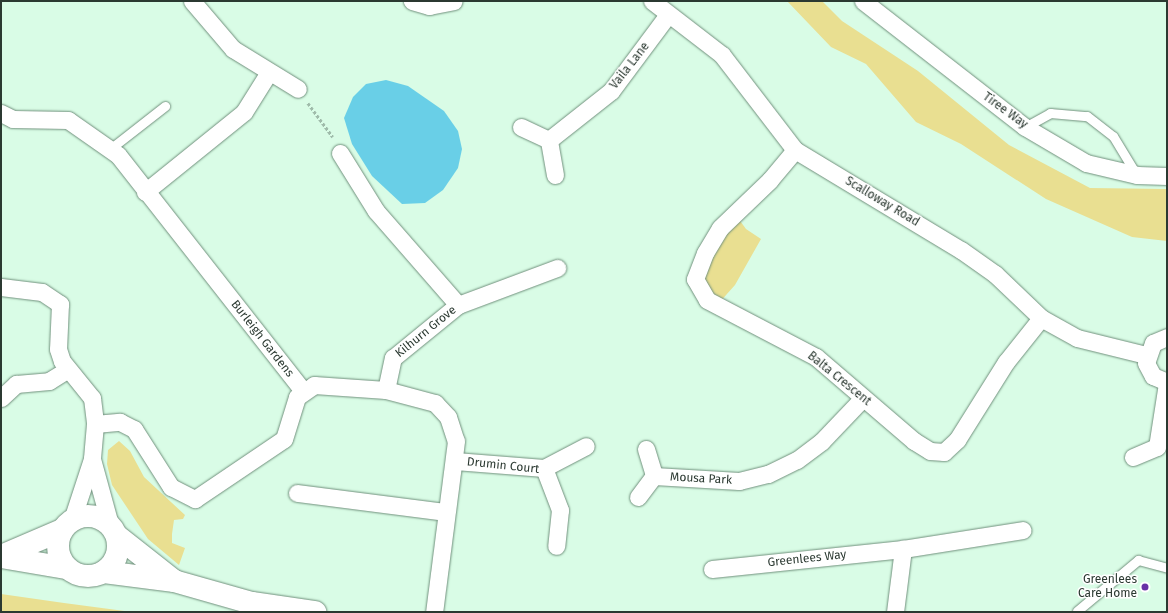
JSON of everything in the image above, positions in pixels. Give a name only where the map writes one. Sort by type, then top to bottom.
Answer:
[{"type":"main road","points":[[1,557],[67,525],[91,516],[113,530],[174,581]]},
{"type":"main road","points":[[67,525],[58,550],[67,568]]},
{"type":"main road","points":[[104,572],[117,556],[113,530]]},
{"type":"main road","points":[[1,557],[67,568],[85,576],[104,572],[174,581],[252,603],[315,612]]},
{"type":"street","points":[[192,1],[233,49],[298,89]]},
{"type":"street","points":[[412,1],[429,6],[454,1]]},
{"type":"street","name":"Scalloway Road","points":[[652,1],[667,16],[703,36],[722,55],[794,150],[961,250],[995,274],[1041,318],[1077,338],[1146,355]]},
{"type":"street","name":"Tiree Way","points":[[874,4],[1025,127],[1086,163],[1137,175],[1167,176]]},
{"type":"street","name":"Vaila Lane","points":[[549,140],[612,91],[667,16]]},
{"type":"street","points":[[145,192],[244,112],[269,72]]},
{"type":"street","name":"Burleigh Gardens","points":[[1,113],[13,119],[68,120],[110,149],[303,391]]},
{"type":"street","points":[[521,127],[549,140],[555,175]]},
{"type":"street","name":"Balta Crescent","points":[[794,150],[770,180],[720,228],[705,253],[695,279],[707,300],[816,358],[914,441],[930,451],[944,452],[957,440],[1006,362],[1041,318]]},
{"type":"street","points":[[340,153],[376,211],[458,305]]},
{"type":"street","name":"Kilhurn Grove","points":[[386,390],[394,358],[458,305],[557,268]]},
{"type":"street","points":[[1,287],[42,292],[60,304],[58,349],[68,369],[92,398],[95,424],[92,459],[67,525]]},
{"type":"street","points":[[1133,457],[1162,453],[1167,382],[1153,376],[1146,355],[1153,343],[1167,337]]},
{"type":"street","points":[[1,398],[16,384],[50,381],[68,369]]},
{"type":"street","points":[[95,424],[120,422],[134,429],[172,487],[194,499],[284,438],[297,397],[303,391],[325,384],[386,390],[421,397],[441,408],[456,441],[455,461],[446,512],[434,612]]},
{"type":"street","name":"Mousa Park","points":[[654,476],[739,481],[768,474],[797,460],[822,441],[863,398]]},
{"type":"street","points":[[544,468],[586,446]]},
{"type":"street","name":"Mousa Park","points":[[646,449],[654,476]]},
{"type":"street","points":[[92,459],[113,530]]},
{"type":"street","name":"Drumin Court","points":[[455,461],[544,468],[560,510],[556,546]]},
{"type":"street","name":"Mousa Park","points":[[638,497],[654,476]]},
{"type":"street","points":[[297,493],[446,512]]},
{"type":"street","name":"Greenlees Way","points":[[712,569],[902,549],[1024,530]]},
{"type":"street","points":[[895,612],[902,549]]},
{"type":"lane","points":[[110,149],[164,106]]},
{"type":"lane","points":[[1025,127],[1050,113],[1087,116],[1113,136],[1137,175]]},
{"type":"lane","points":[[1077,611],[1138,560],[1167,568]]},
{"type":"path","points":[[298,89],[333,137],[340,153]]},
{"type":"shaded area","points":[[787,1],[822,1],[842,21],[918,71],[1009,145],[1090,188],[1167,189],[1167,241],[1132,237],[1046,199],[961,144],[916,122],[866,64],[831,47]]},
{"type":"shaded area","points":[[735,214],[746,229],[761,239],[735,285],[718,304],[709,298],[700,270]]},
{"type":"shaded area","points":[[119,441],[130,451],[144,477],[185,515],[183,519],[174,520],[172,534],[172,543],[185,548],[179,565],[148,539],[112,485],[107,464],[108,450]]},
{"type":"shaded area","points":[[1,594],[64,603],[132,612],[1,612]]},
{"type":"water","points":[[386,80],[408,86],[444,111],[458,131],[462,149],[458,168],[443,190],[425,203],[402,204],[372,176],[352,144],[344,118],[353,97],[366,84]]},
{"type":"place","name":"Greenlees Care Home","points":[[1145,587]]}]
